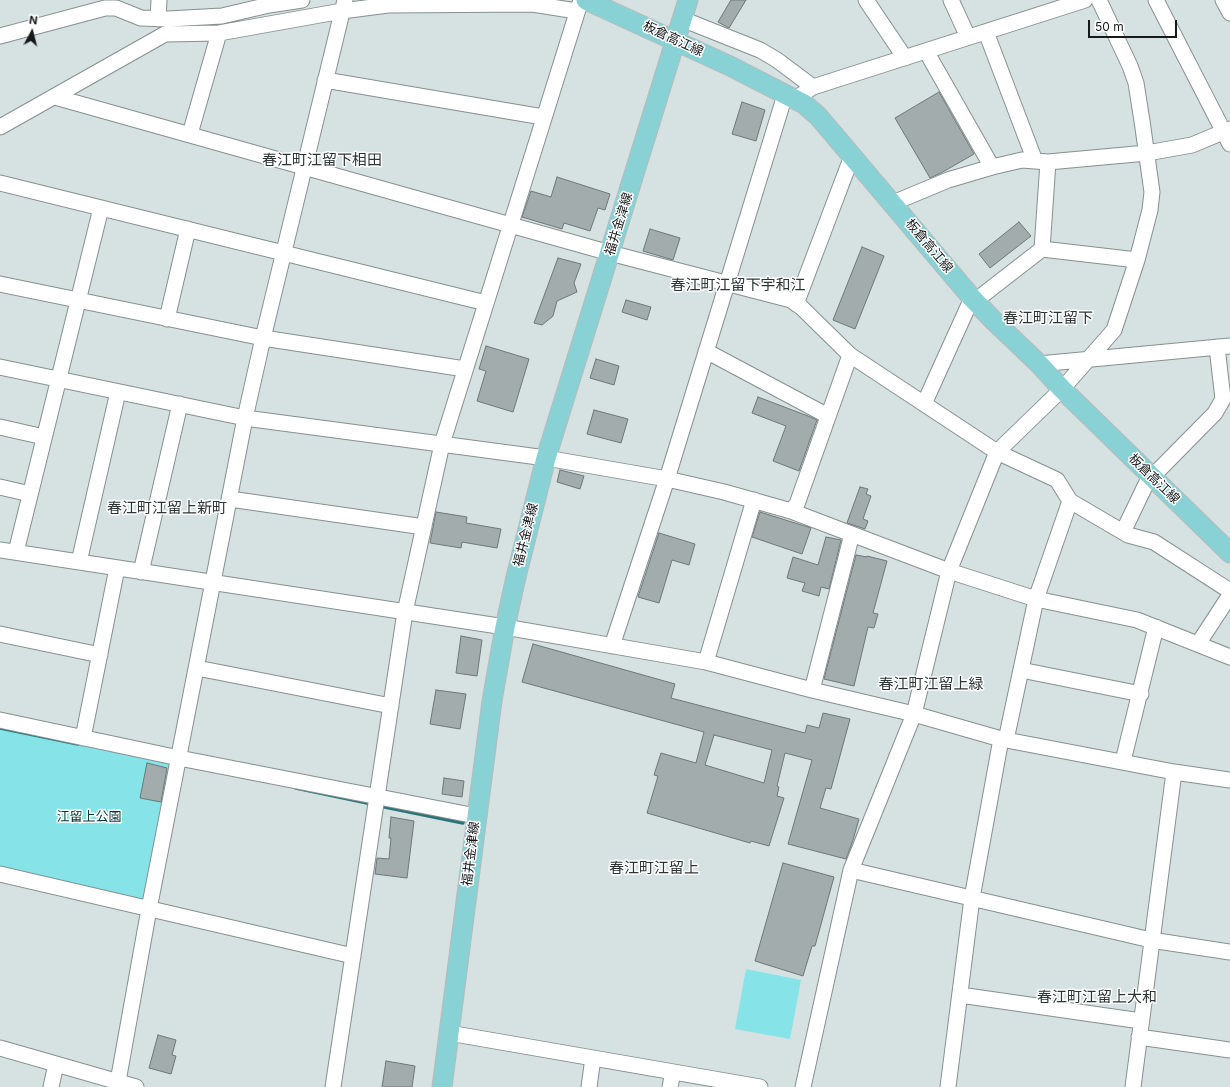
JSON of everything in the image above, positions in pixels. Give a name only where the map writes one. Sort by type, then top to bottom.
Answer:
[{"type":"main road","name":"福井金津線","points":[[442,1087],[476,816],[492,701],[505,627],[527,530],[546,458],[688,0]]},
{"type":"main road","name":"板倉高江線","points":[[581,4],[676,40],[804,104],[818,116],[994,321],[1039,364],[1062,390],[1230,553]]},
{"type":"street","points":[[158,19],[159,0]]},
{"type":"street","points":[[0,36],[103,4],[140,18],[158,19],[222,16],[269,2],[302,0]]},
{"type":"street","points":[[866,0],[905,58]]},
{"type":"street","points":[[612,646],[727,284],[790,97],[813,87],[1085,0]]},
{"type":"street","points":[[803,1087],[851,870],[914,714],[949,571],[997,452],[1062,390],[1114,330],[1137,260],[1150,210],[1152,192],[1147,153],[1136,83],[1130,66],[1099,0]]},
{"type":"street","points":[[893,203],[948,180],[1022,160],[1042,162],[1147,153],[1192,146],[1228,135],[1156,0]]},
{"type":"street","points":[[1223,0],[1230,13]]},
{"type":"street","points":[[954,1],[968,37]]},
{"type":"street","points":[[0,127],[166,34],[219,33],[343,5],[581,4],[543,117],[442,444],[405,612],[333,1087]]},
{"type":"street","points":[[117,1084],[149,909],[245,418],[343,5]]},
{"type":"street","points":[[682,19],[760,50],[777,60],[813,87]]},
{"type":"street","points":[[986,32],[1042,162],[1042,249]]},
{"type":"street","points":[[190,134],[219,33]]},
{"type":"street","points":[[926,51],[992,167]]},
{"type":"street","points":[[325,80],[543,117]]},
{"type":"street","points":[[55,97],[305,166],[610,253],[791,300],[801,307],[850,355],[997,452],[1057,480],[1070,501],[1128,535],[1154,542],[1230,591]]},
{"type":"street","points":[[796,304],[852,156]]},
{"type":"street","points":[[0,183],[486,303]]},
{"type":"street","points":[[16,552],[101,208]]},
{"type":"street","points":[[167,319],[188,229]]},
{"type":"street","points":[[924,404],[974,299],[1042,249],[1137,260]]},
{"type":"street","points":[[0,284],[263,338],[466,369]]},
{"type":"street","points":[[1039,364],[1224,346],[1226,400],[1147,482],[1123,532]]},
{"type":"street","points":[[706,351],[828,416]]},
{"type":"street","points":[[791,511],[797,504],[850,355]]},
{"type":"street","points":[[0,367],[245,418],[546,458],[666,479],[724,492],[791,511],[949,571],[1036,599],[1137,620],[1230,657]]},
{"type":"street","points":[[79,562],[118,392]]},
{"type":"street","points":[[141,572],[180,404]]},
{"type":"street","points":[[0,427],[44,436]]},
{"type":"street","points":[[0,487],[30,494]]},
{"type":"street","points":[[230,499],[424,527]]},
{"type":"street","points":[[706,662],[754,500]]},
{"type":"street","points":[[948,1087],[972,898],[1003,739],[1021,670],[1036,599],[1070,501]]},
{"type":"street","points":[[812,690],[852,534]]},
{"type":"street","points":[[0,550],[505,627],[706,662],[812,690],[914,714],[1003,739],[1174,772],[1230,780]]},
{"type":"street","points":[[83,738],[117,568]]},
{"type":"street","points":[[1198,644],[1230,596]]},
{"type":"street","points":[[1123,761],[1141,694],[1156,627]]},
{"type":"street","points":[[0,634],[100,655]]},
{"type":"street","points":[[197,668],[391,706]]},
{"type":"street","points":[[1021,670],[1141,694]]},
{"type":"street","points":[[0,720],[377,798],[476,816]]},
{"type":"street","points":[[1133,1087],[1174,772]]},
{"type":"street","points":[[851,870],[1152,940],[1230,952]]},
{"type":"street","points":[[0,874],[353,956]]},
{"type":"street","points":[[960,996],[1141,1021]]},
{"type":"street","points":[[449,1033],[760,1087]]},
{"type":"street","points":[[1139,1037],[1230,1050]]},
{"type":"street","points":[[0,1048],[117,1084],[136,1087]]},
{"type":"street","points":[[589,1087],[593,1058]]},
{"type":"street","points":[[52,1087],[56,1064]]},
{"type":"street","points":[[670,1087],[673,1072]]},
{"type":"green space","name":"江留上公園","points":[[0,720],[179,758],[149,909],[0,874]]},
{"type":"green space","points":[[746,969],[801,980],[790,1039],[735,1029]]},
{"type":"building","points":[[731,0],[746,0],[729,28],[718,22]]},
{"type":"building","points":[[939,92],[974,154],[930,178],[895,118]]},
{"type":"building","points":[[742,102],[765,110],[756,141],[732,134]]},
{"type":"building","points":[[557,177],[610,194],[605,210],[598,208],[590,231],[564,223],[562,229],[522,217],[531,191],[551,197]]},
{"type":"building","points":[[1019,222],[1031,236],[990,268],[979,254]]},
{"type":"building","points":[[650,229],[680,238],[673,260],[643,251]]},
{"type":"building","points":[[862,247],[884,256],[855,329],[833,320]]},
{"type":"building","points":[[558,258],[581,264],[574,283],[577,292],[557,301],[553,316],[542,325],[534,323]]},
{"type":"building","points":[[626,300],[651,307],[647,320],[622,312]]},
{"type":"building","points":[[486,346],[529,359],[513,412],[477,401],[486,371],[479,369]]},
{"type":"building","points":[[596,359],[619,366],[614,385],[590,378]]},
{"type":"building","points":[[758,397],[817,420],[799,471],[773,461],[786,426],[752,413]]},
{"type":"building","points":[[594,410],[628,419],[621,443],[587,434]]},
{"type":"building","points":[[560,470],[584,476],[580,489],[557,482]]},
{"type":"building","points":[[860,487],[868,489],[866,494],[871,496],[863,519],[868,521],[865,529],[847,523]]},
{"type":"building","points":[[436,512],[467,517],[466,523],[501,529],[497,548],[462,542],[461,548],[430,543]]},
{"type":"building","points":[[760,512],[811,528],[802,554],[752,537]]},
{"type":"building","points":[[659,533],[695,544],[689,565],[672,560],[659,603],[638,597]]},
{"type":"building","points":[[826,537],[841,540],[829,589],[821,587],[819,596],[802,591],[805,583],[787,578],[793,557],[818,565]]},
{"type":"building","points":[[856,555],[887,561],[873,613],[878,614],[874,628],[868,627],[854,686],[824,679]]},
{"type":"building","points":[[461,636],[482,640],[477,676],[456,673]]},
{"type":"building","points":[[533,644],[675,684],[671,698],[805,733],[807,725],[819,728],[823,713],[850,719],[831,789],[826,788],[820,808],[859,819],[846,859],[788,844],[812,760],[785,753],[777,786],[779,787],[777,796],[784,798],[769,846],[751,841],[750,843],[647,813],[658,776],[654,775],[661,753],[696,763],[704,732],[522,682]],"holes":[[[714,735],[772,750],[764,783],[705,765]]]},
{"type":"building","points":[[436,690],[466,694],[460,729],[430,724]]},
{"type":"building","points":[[147,763],[167,768],[161,802],[140,798]]},
{"type":"building","points":[[444,778],[464,781],[462,797],[442,794]]},
{"type":"building","points":[[391,817],[414,821],[407,878],[375,874],[377,858],[389,859]]},
{"type":"building","points":[[783,863],[834,877],[815,946],[812,946],[803,976],[755,961]]},
{"type":"building","points":[[158,1035],[176,1040],[172,1055],[176,1056],[171,1074],[149,1068]]},
{"type":"building","points":[[386,1061],[415,1066],[412,1087],[382,1087]]},
{"type":"waterway","points":[[0,728],[78,744]]},
{"type":"waterway","points":[[296,788],[372,804]]},
{"type":"waterway","points":[[380,806],[463,823]]},
{"type":"district","name":"春江町江留下相田","points":[[322,160]]},
{"type":"district","name":"春江町江留下宇和江","points":[[738,285]]},
{"type":"district","name":"春江町江留下","points":[[1048,318]]},
{"type":"district","name":"春江町江留上新町","points":[[167,508]]},
{"type":"district","name":"春江町江留上緑","points":[[931,684]]},
{"type":"district","name":"春江町江留上","points":[[654,868]]},
{"type":"district","name":"春江町江留上大和","points":[[1097,997]]}]
